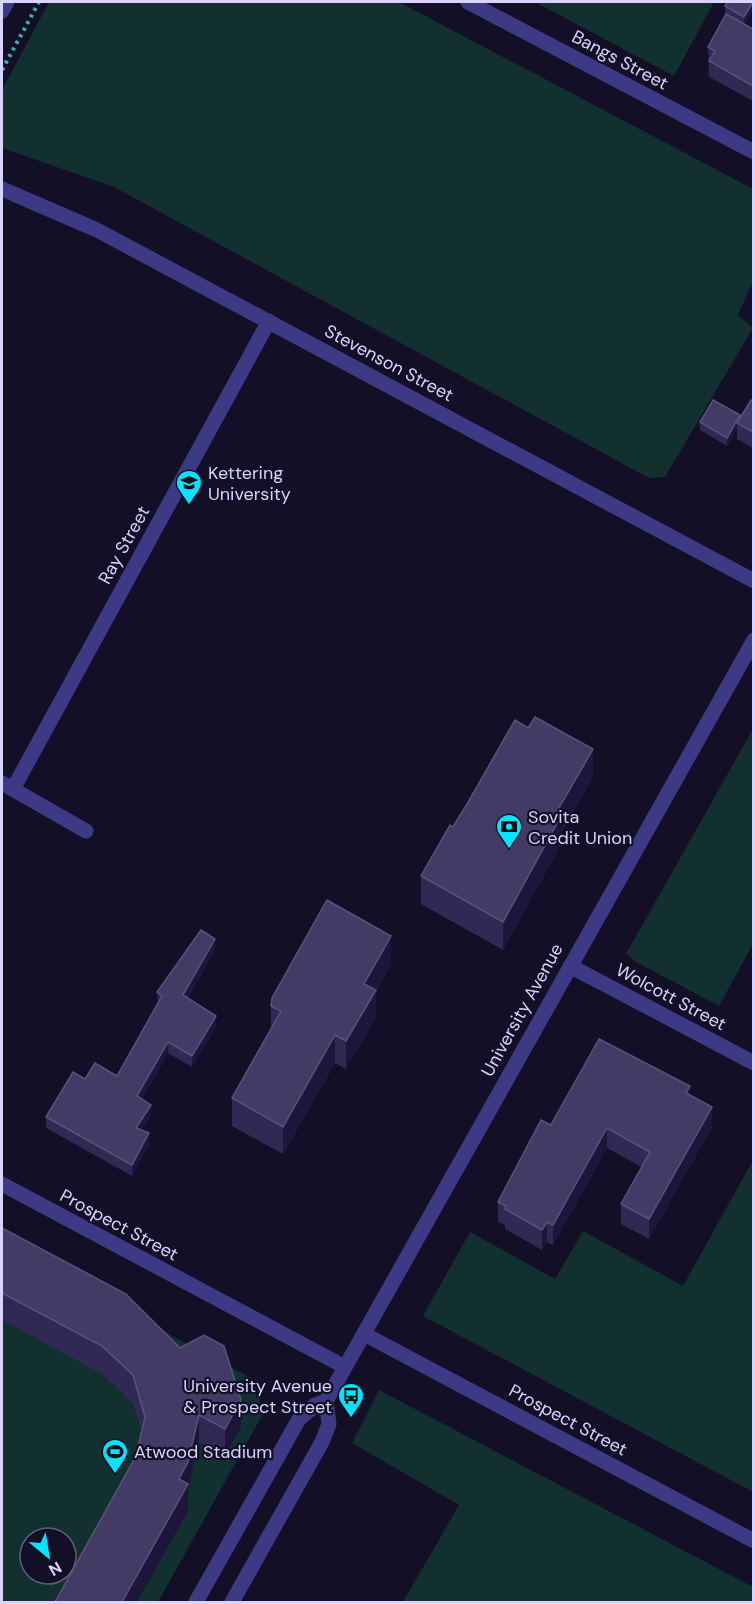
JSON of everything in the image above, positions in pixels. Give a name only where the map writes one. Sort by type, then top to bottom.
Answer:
[{"type":"street","points":[[2,11],[7,2]]},
{"type":"street","name":"Bangs Street","points":[[468,2],[753,152]]},
{"type":"street","name":"Stevenson Street","points":[[2,189],[97,230],[753,581]]},
{"type":"street","name":"Ray Street","points":[[7,786],[269,321]]},
{"type":"street","name":"University Avenue","points":[[196,1602],[299,1419],[315,1404],[326,1401],[753,640]]},
{"type":"street","points":[[7,786],[87,831]]},
{"type":"street","name":"Wolcott Street","points":[[570,966],[753,1063]]},
{"type":"street","name":"Prospect Street","points":[[2,1184],[345,1367]]},
{"type":"street","name":"Prospect Street","points":[[364,1334],[753,1541]]},
{"type":"street","points":[[232,1602],[322,1443],[329,1424],[326,1401]]},
{"type":"path","points":[[2,70],[39,2]]},
{"type":"green space","points":[[49,2],[399,2],[753,189],[753,281],[738,315],[753,328],[665,477],[649,478],[114,187],[2,148],[2,90]]},
{"type":"green space","points":[[535,2],[714,2],[674,76]]},
{"type":"green space","points":[[753,729],[753,944],[719,1006],[636,962],[626,954]]},
{"type":"green space","points":[[753,1160],[753,1492],[423,1316],[470,1232],[555,1279],[583,1231],[683,1286]]},
{"type":"green space","name":"Atwood Stadium","points":[[2,1245],[253,1379],[264,1412],[158,1602],[2,1602]]},
{"type":"green space","points":[[379,1390],[753,1587],[753,1602],[403,1602],[459,1505],[352,1443]]},
{"type":"building","points":[[727,2],[753,2],[744,17],[725,6]]},
{"type":"building","points":[[726,14],[753,29],[753,86],[709,61],[715,51],[708,47]]},
{"type":"building","points":[[713,400],[740,415],[727,438],[700,422]]},
{"type":"building","points":[[751,400],[753,401],[753,432],[737,423]]},
{"type":"building","name":"Sovita Credit Union","points":[[535,717],[593,749],[555,815],[560,818],[503,922],[421,876],[450,825],[453,827],[467,804],[515,720],[528,728]]},
{"type":"building","points":[[327,900],[391,936],[364,984],[376,990],[346,1041],[335,1035],[283,1127],[232,1098],[281,1011],[271,1006],[272,998]]},
{"type":"building","points":[[201,930],[215,939],[183,995],[216,1016],[192,1056],[168,1042],[137,1096],[151,1105],[136,1128],[149,1133],[132,1165],[46,1117],[73,1072],[85,1079],[95,1063],[117,1076],[162,996],[157,992]]},
{"type":"building","points":[[599,1039],[690,1086],[686,1093],[712,1107],[649,1219],[621,1204],[650,1152],[607,1128],[553,1225],[547,1222],[542,1230],[505,1209],[506,1206],[498,1202],[541,1120],[551,1125]]},
{"type":"building","points":[[2,1228],[126,1294],[180,1348],[204,1335],[224,1346],[241,1400],[225,1429],[199,1415],[188,1462],[179,1479],[188,1484],[122,1602],[55,1602],[64,1586],[78,1586],[78,1561],[136,1456],[145,1417],[133,1375],[102,1346],[2,1293]]},
{"type":"place","name":"Kettering University","points":[[189,506]]},
{"type":"place","name":"Sovita Credit Union","points":[[509,850]]},
{"type":"place","name":"University Avenue & Prospect Street","points":[[351,1419]]},
{"type":"place","name":"Atwood Stadium","points":[[115,1475]]}]
